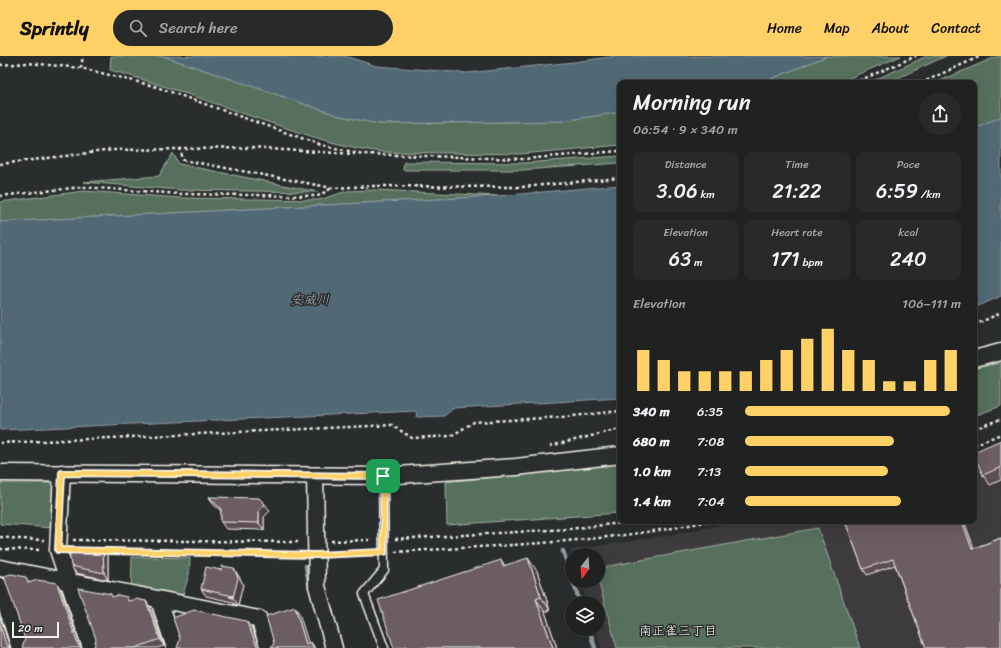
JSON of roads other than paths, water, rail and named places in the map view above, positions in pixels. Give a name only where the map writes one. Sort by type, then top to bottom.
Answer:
[{"type":"street","points":[[977,358],[1001,352]]},
{"type":"street","points":[[0,473],[383,476],[516,467],[617,455]]},
{"type":"street","points":[[62,473],[58,550],[91,648]]},
{"type":"street","points":[[315,476],[317,586],[334,648]]},
{"type":"street","points":[[0,568],[259,619],[269,648]]},
{"type":"street","points":[[0,586],[20,648]]},
{"type":"street","points":[[159,600],[175,648]]},
{"type":"lane","points":[[383,476],[384,570],[364,594],[384,648]]},
{"type":"water","points":[[163,56],[345,56],[376,66],[467,73],[617,56],[827,56],[768,80],[617,80],[617,112],[563,121],[379,124],[340,116]]},
{"type":"water","points":[[1001,117],[1001,296],[977,307],[977,127]]},
{"type":"water","name":"安威川","points":[[617,185],[617,398],[454,408],[444,416],[417,417],[416,411],[0,430],[0,222],[498,196]]},
{"type":"waterway","points":[[563,551],[565,557]]},
{"type":"waterway","points":[[306,566],[310,588]]},
{"type":"waterway","points":[[575,588],[578,596]]},
{"type":"waterway","points":[[591,636],[595,648]]},
{"type":"district","name":"南正雀三丁目","points":[[678,630]]}]
